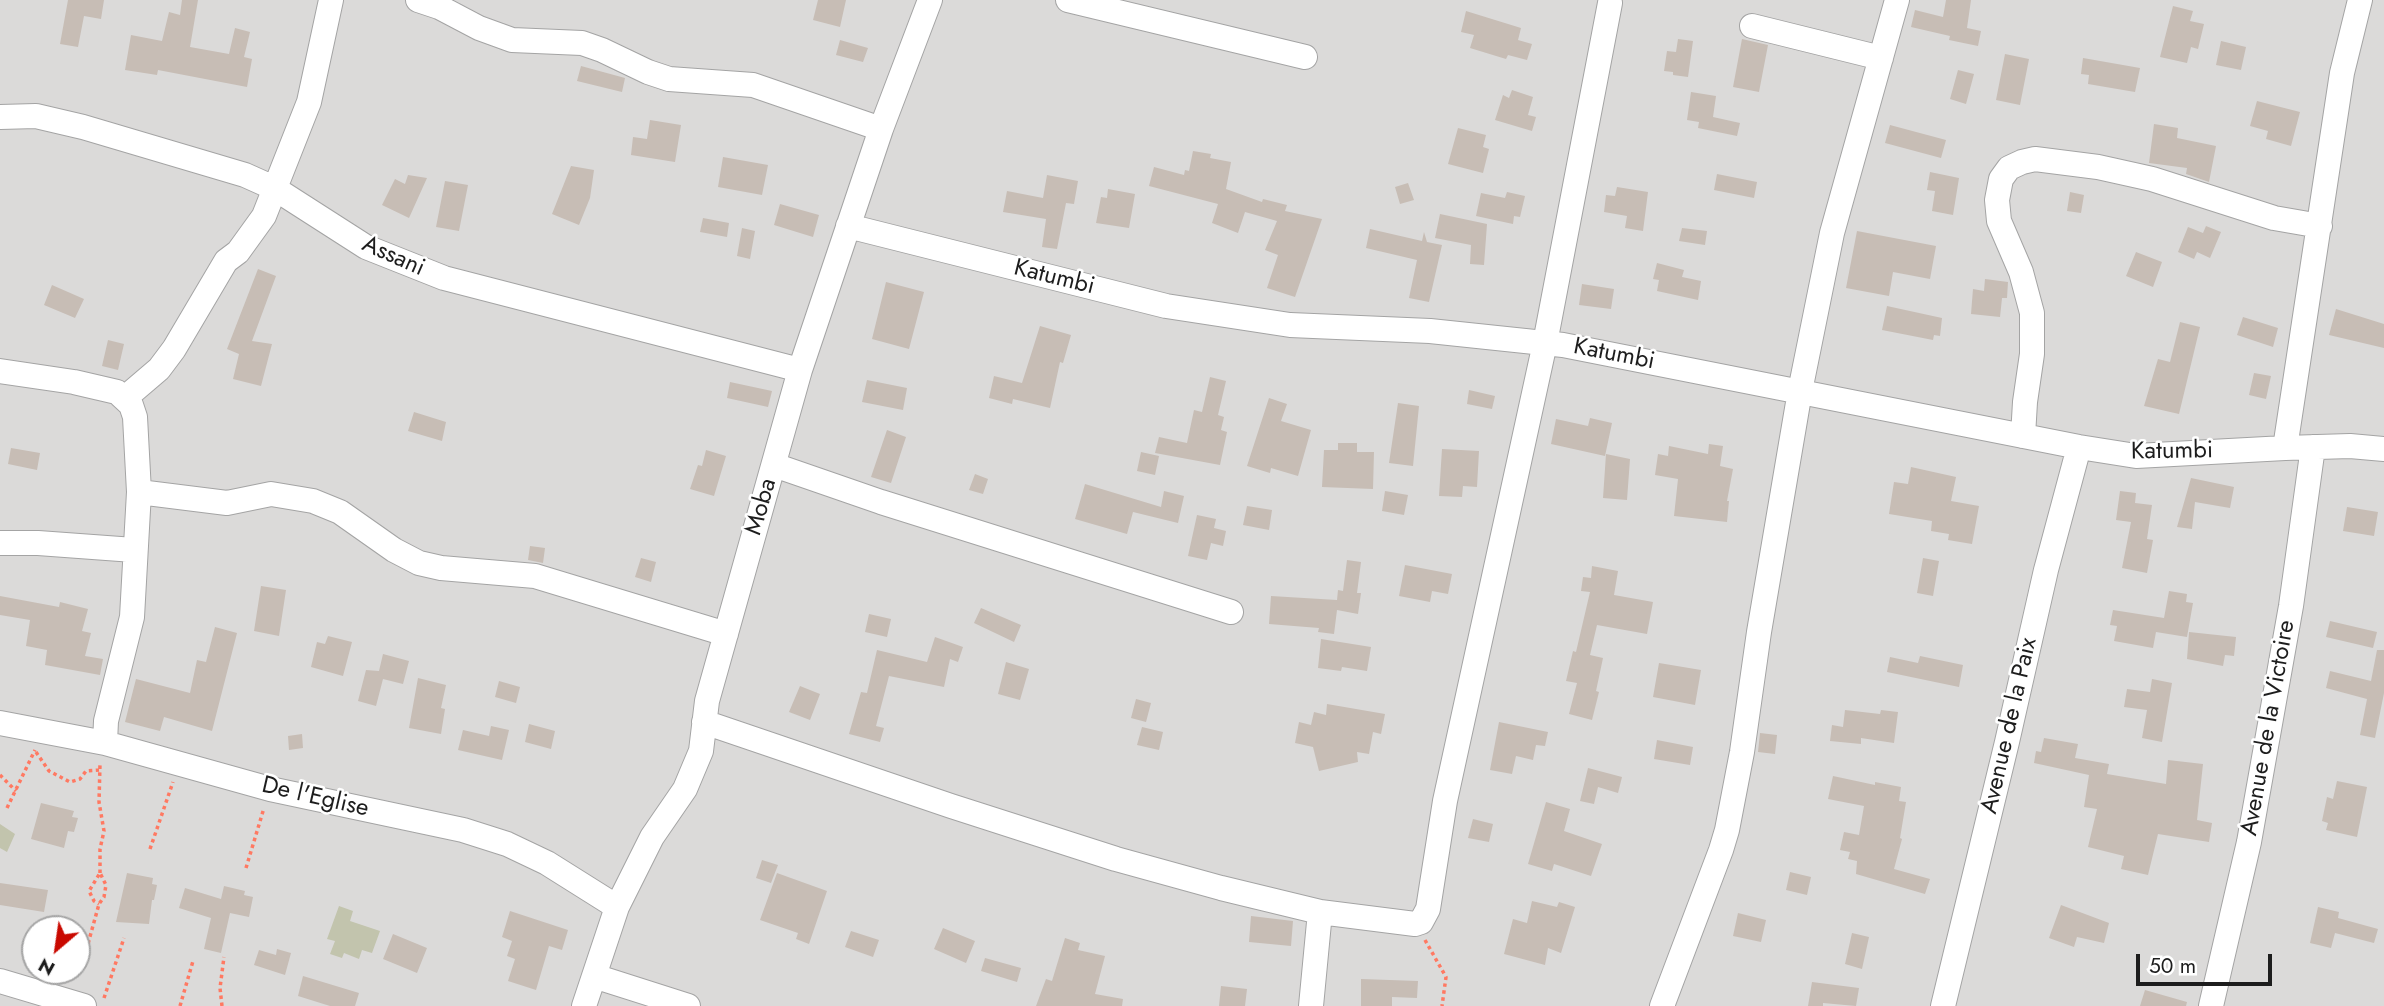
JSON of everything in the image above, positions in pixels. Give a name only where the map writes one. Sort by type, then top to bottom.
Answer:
[{"type":"street","points":[[125,398],[159,369],[174,349],[226,261],[238,252],[264,216],[310,102],[331,0]]},
{"type":"street","points":[[418,0],[512,40],[582,43],[669,79],[753,85],[881,129]]},
{"type":"street","name":"Moba","points":[[584,1006],[617,907],[652,837],[685,789],[701,751],[704,722],[726,634],[800,370],[881,129],[930,0]]},
{"type":"street","points":[[1068,0],[1305,57]]},
{"type":"street","points":[[1662,1006],[1727,830],[1800,391],[1832,233],[1897,0]]},
{"type":"street","points":[[2285,448],[2342,73],[2360,0]]},
{"type":"street","points":[[704,722],[1116,859],[1221,888],[1320,912],[1415,924],[1425,918],[1445,801],[1545,343],[1610,3]]},
{"type":"street","points":[[1752,26],[1881,58]]},
{"type":"street","name":"Assani","points":[[0,117],[36,116],[83,127],[245,175],[274,188],[366,247],[444,278],[800,370]]},
{"type":"street","points":[[2023,436],[2032,354],[2032,313],[2021,272],[1999,221],[1997,200],[2001,179],[2010,168],[2035,159],[2098,167],[2152,180],[2274,218],[2319,226]]},
{"type":"street","name":"Katumbi","points":[[848,226],[1166,306],[1290,325],[1430,331],[1545,343],[2136,456],[2313,447],[2384,449]]},
{"type":"street","points":[[0,372],[92,385],[117,392],[131,405],[135,417],[139,492],[132,617],[106,721],[105,743]]},
{"type":"street","name":"Avenue de la Paix","points":[[1943,1006],[2046,570],[2079,447]]},
{"type":"street","name":"Avenue de la Victoire","points":[[2211,1006],[2249,842],[2291,606],[2313,447]]},
{"type":"street","points":[[774,465],[881,502],[1231,611]]},
{"type":"street","points":[[139,492],[226,503],[271,494],[313,501],[340,512],[394,550],[419,562],[441,568],[535,576],[726,634]]},
{"type":"street","points":[[0,543],[134,550]]},
{"type":"street","name":"De l'Eglise","points":[[0,723],[38,740],[105,743],[270,789],[464,830],[507,844],[547,863],[617,907]]},
{"type":"street","points":[[1311,1006],[1320,912]]},
{"type":"street","points":[[594,976],[688,1006]]},
{"type":"street","points":[[0,981],[84,1006]]},
{"type":"path","points":[[38,740],[49,771],[70,782],[80,779],[86,771],[99,770]]},
{"type":"path","points":[[7,808],[38,740]]},
{"type":"path","points":[[91,933],[106,886],[100,873],[103,831],[99,802],[99,770],[105,743]]},
{"type":"path","points":[[150,849],[179,763]]},
{"type":"path","points":[[0,775],[16,791]]},
{"type":"path","points":[[246,868],[270,789]]},
{"type":"path","points":[[99,904],[94,901],[89,891],[100,873]]},
{"type":"path","points":[[1415,924],[1446,976],[1442,1006]]},
{"type":"path","points":[[100,1006],[124,938]]},
{"type":"path","points":[[222,1006],[220,988],[224,957]]},
{"type":"path","points":[[180,1006],[193,961]]},
{"type":"shaded area","points":[[0,0],[2384,0],[2384,1006],[0,1006]]},
{"type":"shaded area","points":[[0,824],[15,834],[7,852],[0,848]]},
{"type":"shaded area","points":[[339,906],[353,911],[350,921],[380,931],[372,953],[362,950],[359,959],[344,953],[342,958],[330,954],[335,941],[327,939]]},
{"type":"building","points":[[68,0],[104,0],[101,19],[84,16],[78,47],[60,44]]},
{"type":"building","points":[[182,0],[198,0],[190,47],[229,54],[235,28],[250,32],[244,57],[252,59],[247,87],[158,70],[157,75],[125,70],[131,35],[162,41],[169,12],[180,15]]},
{"type":"building","points":[[818,0],[846,0],[840,27],[813,20]]},
{"type":"building","points":[[1946,0],[1971,0],[1967,28],[1981,31],[1978,46],[1949,40],[1950,36],[1911,27],[1915,10],[1943,17]]},
{"type":"building","points":[[2173,6],[2193,11],[2190,21],[2204,24],[2198,49],[2191,47],[2187,63],[2160,57]]},
{"type":"building","points":[[1466,11],[1521,28],[1518,40],[1532,44],[1527,60],[1508,55],[1506,59],[1470,48],[1474,35],[1461,32]]},
{"type":"building","points":[[1678,39],[1693,41],[1688,77],[1664,71],[1667,51],[1676,52]]},
{"type":"building","points":[[1742,39],[1768,45],[1759,92],[1733,87]]},
{"type":"building","points":[[840,40],[868,48],[863,62],[836,55]]},
{"type":"building","points":[[2221,41],[2246,47],[2241,70],[2216,65]]},
{"type":"building","points":[[2005,54],[2029,59],[2020,105],[1996,100]]},
{"type":"building","points":[[2083,58],[2140,68],[2135,92],[2088,84],[2089,75],[2081,74]]},
{"type":"building","points":[[581,66],[625,78],[622,92],[577,81]]},
{"type":"building","points":[[1958,70],[1974,74],[1966,104],[1950,99]]},
{"type":"building","points":[[1512,90],[1533,97],[1528,115],[1536,117],[1532,131],[1495,120],[1503,95],[1509,98]]},
{"type":"building","points":[[1691,92],[1716,96],[1713,117],[1740,123],[1737,136],[1698,128],[1699,122],[1687,120]]},
{"type":"building","points":[[2257,101],[2300,112],[2291,146],[2266,139],[2268,131],[2250,126]]},
{"type":"building","points":[[650,120],[681,125],[675,162],[631,155],[633,137],[647,139]]},
{"type":"building","points":[[2154,124],[2178,128],[2177,138],[2216,146],[2209,182],[2186,174],[2187,168],[2149,163]]},
{"type":"building","points":[[1890,125],[1946,140],[1941,158],[1885,143]]},
{"type":"building","points":[[1458,128],[1486,135],[1483,147],[1489,149],[1483,173],[1448,164]]},
{"type":"building","points":[[1193,151],[1211,154],[1210,158],[1231,162],[1226,189],[1262,202],[1263,199],[1287,205],[1285,211],[1322,219],[1295,297],[1267,288],[1278,255],[1265,250],[1277,221],[1245,212],[1238,233],[1212,223],[1218,204],[1149,186],[1154,167],[1184,175],[1185,170],[1189,171]]},
{"type":"building","points":[[723,157],[768,165],[762,195],[718,187]]},
{"type":"building","points":[[571,166],[594,170],[590,198],[579,225],[552,214]]},
{"type":"building","points":[[1930,172],[1959,178],[1953,215],[1932,211],[1935,191],[1927,190]]},
{"type":"building","points":[[1717,174],[1757,182],[1754,198],[1714,190]]},
{"type":"building","points":[[408,175],[427,178],[409,218],[382,205],[395,179],[405,184]]},
{"type":"building","points":[[1047,175],[1078,181],[1074,204],[1066,203],[1057,249],[1042,247],[1046,219],[1003,212],[1007,191],[1043,198]]},
{"type":"building","points":[[445,181],[468,185],[459,231],[436,227]]},
{"type":"building","points":[[1408,183],[1414,200],[1400,204],[1395,187]]},
{"type":"building","points":[[1617,187],[1648,192],[1643,231],[1625,228],[1627,216],[1604,212],[1606,195],[1615,196]]},
{"type":"building","points":[[1108,189],[1135,194],[1129,228],[1096,223],[1101,197],[1107,198]]},
{"type":"building","points":[[1507,192],[1525,196],[1520,217],[1514,216],[1513,224],[1476,216],[1481,193],[1505,198]]},
{"type":"building","points":[[2070,192],[2084,195],[2081,213],[2067,211]]},
{"type":"building","points":[[780,204],[819,215],[813,237],[774,225]]},
{"type":"building","points":[[1440,214],[1487,224],[1484,265],[1470,264],[1471,245],[1435,238]]},
{"type":"building","points":[[703,218],[729,223],[727,237],[700,232]]},
{"type":"building","points":[[2206,226],[2221,232],[2210,258],[2197,252],[2194,259],[2178,252],[2188,227],[2203,233]]},
{"type":"building","points":[[742,228],[755,231],[750,259],[737,256]]},
{"type":"building","points":[[1682,228],[1707,231],[1705,245],[1679,241]]},
{"type":"building","points":[[1370,229],[1422,241],[1424,232],[1427,242],[1442,245],[1429,302],[1409,298],[1417,260],[1366,248]]},
{"type":"building","points":[[1857,231],[1936,246],[1930,279],[1893,272],[1889,296],[1846,288]]},
{"type":"building","points":[[2136,252],[2162,262],[2153,287],[2126,276]]},
{"type":"building","points":[[1657,263],[1684,270],[1682,277],[1701,281],[1698,300],[1657,291],[1659,280],[1653,279]]},
{"type":"building","points":[[258,269],[276,276],[252,341],[272,344],[261,386],[233,379],[239,354],[227,349]]},
{"type":"building","points":[[1985,279],[2008,282],[2007,298],[2002,298],[2000,317],[1971,314],[1973,289],[1984,291]]},
{"type":"building","points":[[886,282],[924,292],[909,349],[872,339]]},
{"type":"building","points":[[1582,284],[1614,289],[1611,309],[1579,305]]},
{"type":"building","points":[[52,285],[84,299],[75,318],[44,305]]},
{"type":"building","points":[[1887,306],[1942,318],[1940,336],[1934,335],[1933,340],[1882,330]]},
{"type":"building","points":[[2336,309],[2384,324],[2384,348],[2329,335]]},
{"type":"building","points":[[2243,317],[2278,328],[2273,347],[2237,335]]},
{"type":"building","points":[[2180,322],[2200,327],[2179,414],[2144,406],[2158,359],[2170,362]]},
{"type":"building","points":[[1040,326],[1071,335],[1063,363],[1060,362],[1050,408],[1013,399],[1012,404],[989,398],[994,376],[1022,383]]},
{"type":"building","points":[[108,340],[124,344],[118,370],[102,366]]},
{"type":"building","points":[[2254,373],[2271,376],[2266,399],[2249,395]]},
{"type":"building","points":[[1210,377],[1226,381],[1218,415],[1224,417],[1221,430],[1227,432],[1220,465],[1155,453],[1159,437],[1187,443],[1194,410],[1202,412]]},
{"type":"building","points":[[867,380],[907,388],[903,410],[862,402]]},
{"type":"building","points":[[730,382],[772,391],[768,407],[727,398]]},
{"type":"building","points":[[1469,390],[1495,396],[1492,409],[1467,404]]},
{"type":"building","points":[[1269,398],[1287,404],[1281,421],[1311,430],[1298,476],[1271,468],[1270,473],[1247,466]]},
{"type":"building","points":[[1398,403],[1419,406],[1413,466],[1389,463]]},
{"type":"building","points":[[414,412],[446,422],[442,441],[408,431]]},
{"type":"building","points":[[1590,418],[1612,423],[1605,456],[1551,444],[1556,419],[1588,426]]},
{"type":"building","points":[[887,430],[906,437],[891,483],[871,477]]},
{"type":"building","points":[[1338,443],[1357,443],[1357,452],[1374,452],[1373,489],[1322,487],[1324,450],[1338,450]]},
{"type":"building","points":[[1709,444],[1723,446],[1720,466],[1733,469],[1727,501],[1727,522],[1674,516],[1678,479],[1655,475],[1658,454],[1668,456],[1669,446],[1708,454]]},
{"type":"building","points":[[11,448],[40,453],[37,470],[8,464]]},
{"type":"building","points":[[1442,449],[1479,451],[1477,487],[1463,486],[1462,497],[1439,496]]},
{"type":"building","points":[[706,450],[726,456],[714,496],[690,489],[698,465],[702,466]]},
{"type":"building","points":[[1141,452],[1159,456],[1155,475],[1137,471]]},
{"type":"building","points":[[1606,454],[1630,459],[1627,500],[1603,498]]},
{"type":"building","points":[[1911,467],[1956,477],[1951,501],[1979,506],[1972,544],[1948,540],[1949,534],[1931,531],[1932,521],[1889,514],[1894,482],[1908,484]]},
{"type":"building","points":[[975,474],[988,479],[983,494],[969,490]]},
{"type":"building","points":[[2191,478],[2234,487],[2230,508],[2195,502],[2192,529],[2177,527]]},
{"type":"building","points":[[1085,484],[1161,507],[1164,491],[1184,496],[1178,523],[1133,512],[1127,534],[1075,519]]},
{"type":"building","points":[[1385,491],[1408,495],[1404,515],[1382,511]]},
{"type":"building","points":[[2120,491],[2136,493],[2135,503],[2152,505],[2147,539],[2153,540],[2147,573],[2122,568],[2131,522],[2116,520]]},
{"type":"building","points":[[1247,506],[1272,510],[1269,530],[1243,525]]},
{"type":"building","points":[[2347,507],[2378,512],[2374,536],[2343,531]]},
{"type":"building","points":[[1197,515],[1216,519],[1214,528],[1226,531],[1223,546],[1211,543],[1207,560],[1188,556]]},
{"type":"building","points":[[530,546],[545,548],[543,563],[528,560]]},
{"type":"building","points":[[641,558],[656,562],[651,582],[635,577]]},
{"type":"building","points":[[1923,558],[1939,561],[1933,596],[1917,593]]},
{"type":"building","points":[[1347,560],[1361,562],[1357,593],[1361,593],[1358,614],[1337,610],[1334,634],[1318,632],[1319,628],[1269,624],[1271,596],[1337,600],[1338,590],[1343,591]]},
{"type":"building","points":[[1405,565],[1452,574],[1448,594],[1432,591],[1430,602],[1399,596]]},
{"type":"building","points":[[1592,566],[1618,571],[1614,595],[1653,602],[1647,634],[1597,625],[1590,655],[1603,658],[1592,720],[1569,714],[1577,683],[1566,681],[1573,651],[1576,652],[1590,592],[1581,591],[1583,577],[1591,578]]},
{"type":"building","points":[[261,586],[286,590],[279,636],[254,631]]},
{"type":"building","points":[[2169,591],[2187,594],[2186,602],[2193,603],[2187,637],[2156,632],[2153,648],[2114,641],[2117,626],[2110,625],[2113,610],[2164,618]]},
{"type":"building","points":[[0,596],[59,607],[60,602],[88,609],[82,631],[91,633],[85,656],[103,659],[100,675],[45,665],[47,650],[26,646],[30,620],[0,615]]},
{"type":"building","points":[[981,608],[1021,625],[1014,642],[974,623]]},
{"type":"building","points":[[869,614],[891,619],[887,637],[865,632]]},
{"type":"building","points":[[2330,621],[2377,632],[2373,648],[2326,637]]},
{"type":"building","points":[[215,627],[237,633],[212,731],[164,717],[160,731],[125,722],[136,679],[190,693],[197,660],[206,662]]},
{"type":"building","points":[[2189,632],[2236,637],[2234,656],[2225,655],[2223,666],[2187,659]]},
{"type":"building","points":[[328,636],[352,642],[343,676],[311,667],[317,642],[325,644]]},
{"type":"building","points":[[935,637],[963,647],[958,662],[950,659],[944,687],[889,676],[876,726],[884,728],[880,742],[849,734],[861,692],[867,693],[877,650],[927,662]]},
{"type":"building","points":[[1321,639],[1371,647],[1367,671],[1342,667],[1341,671],[1318,668]]},
{"type":"building","points":[[2377,650],[2384,650],[2384,693],[2375,738],[2360,735],[2367,699],[2326,688],[2330,671],[2371,681]]},
{"type":"building","points":[[383,654],[409,661],[403,684],[383,679],[376,706],[358,701],[366,670],[379,671]]},
{"type":"building","points":[[1920,656],[1963,665],[1959,687],[1887,672],[1890,657],[1918,663]]},
{"type":"building","points":[[1006,662],[1029,669],[1020,700],[998,694]]},
{"type":"building","points":[[1659,663],[1701,670],[1695,705],[1653,697]]},
{"type":"building","points":[[418,678],[446,685],[441,708],[445,709],[441,734],[409,728]]},
{"type":"building","points":[[2152,679],[2172,683],[2162,742],[2142,738],[2147,710],[2124,707],[2127,689],[2150,692]]},
{"type":"building","points":[[499,681],[520,687],[516,703],[495,697]]},
{"type":"building","points":[[800,686],[820,694],[810,720],[789,712]]},
{"type":"building","points":[[1136,699],[1151,703],[1146,722],[1131,718]]},
{"type":"building","points":[[1327,704],[1385,714],[1381,734],[1373,732],[1369,754],[1357,752],[1358,762],[1319,771],[1313,747],[1295,743],[1299,722],[1311,725],[1314,712],[1326,715]]},
{"type":"building","points":[[1845,710],[1880,714],[1881,710],[1898,712],[1894,743],[1861,738],[1861,744],[1830,741],[1832,725],[1843,727]]},
{"type":"building","points":[[1499,722],[1548,732],[1545,746],[1536,745],[1533,760],[1516,756],[1512,774],[1490,770]]},
{"type":"building","points":[[529,724],[555,731],[551,749],[525,742]]},
{"type":"building","points":[[491,726],[509,730],[502,760],[458,750],[463,730],[489,736]]},
{"type":"building","points":[[1142,727],[1163,732],[1159,750],[1137,745]]},
{"type":"building","points":[[1760,733],[1777,735],[1775,754],[1758,752]]},
{"type":"building","points":[[302,734],[303,748],[289,750],[288,736]]},
{"type":"building","points":[[2044,738],[2078,744],[2075,758],[2109,764],[2107,774],[2166,784],[2168,760],[2203,764],[2197,820],[2212,823],[2209,842],[2158,834],[2148,875],[2121,869],[2124,856],[2088,847],[2097,809],[2084,807],[2089,775],[2034,763],[2036,751],[2041,752]]},
{"type":"building","points":[[1657,740],[1693,747],[1690,765],[1654,759]]},
{"type":"building","points":[[1588,768],[1622,777],[1618,793],[1598,787],[1594,804],[1580,801]]},
{"type":"building","points":[[1833,776],[1875,785],[1875,782],[1901,787],[1899,801],[1906,802],[1902,839],[1894,869],[1930,879],[1925,894],[1856,874],[1857,861],[1848,859],[1850,852],[1840,850],[1844,832],[1859,835],[1864,806],[1828,799]]},
{"type":"building","points":[[2337,781],[2367,787],[2357,837],[2326,830],[2328,823],[2322,821],[2327,797],[2333,799]]},
{"type":"building","points":[[1546,802],[1570,809],[1564,831],[1602,844],[1591,876],[1554,864],[1552,871],[1528,864]]},
{"type":"building","points":[[41,803],[74,811],[72,817],[78,818],[74,832],[68,831],[64,848],[31,839]]},
{"type":"building","points":[[1473,819],[1493,824],[1489,842],[1468,838]]},
{"type":"building","points":[[762,860],[778,865],[771,883],[756,878]]},
{"type":"building","points":[[1790,872],[1811,877],[1807,895],[1786,890]]},
{"type":"building","points":[[127,873],[153,878],[152,884],[157,885],[149,924],[116,922]]},
{"type":"building","points":[[777,873],[827,891],[809,944],[796,939],[798,933],[760,920]]},
{"type":"building","points":[[0,883],[48,890],[44,912],[0,905]]},
{"type":"building","points":[[224,886],[245,891],[244,895],[253,897],[249,917],[230,913],[221,953],[204,949],[211,918],[179,908],[185,888],[221,899]]},
{"type":"building","points":[[1532,901],[1557,907],[1559,902],[1575,907],[1561,953],[1548,948],[1545,965],[1504,954],[1513,919],[1527,923]]},
{"type":"building","points":[[2061,905],[2109,923],[2104,943],[2077,937],[2074,947],[2049,938]]},
{"type":"building","points":[[2318,907],[2339,912],[2338,918],[2378,929],[2374,943],[2335,933],[2331,948],[2310,943]]},
{"type":"building","points":[[510,911],[568,930],[562,950],[549,946],[536,990],[508,981],[515,959],[507,956],[512,941],[502,937]]},
{"type":"building","points":[[1738,913],[1766,920],[1761,942],[1733,936]]},
{"type":"building","points":[[1251,916],[1293,921],[1291,946],[1249,942]]},
{"type":"building","points":[[943,928],[975,941],[966,963],[934,949]]},
{"type":"building","points":[[851,931],[879,940],[873,957],[845,947]]},
{"type":"building","points":[[1852,933],[1869,937],[1862,969],[1845,964]]},
{"type":"building","points":[[393,934],[427,948],[417,973],[383,959]]},
{"type":"building","points":[[1065,938],[1080,943],[1078,950],[1105,956],[1095,994],[1123,999],[1122,1006],[1036,1006],[1046,979],[1052,981]]},
{"type":"building","points":[[277,949],[291,953],[285,975],[254,965],[259,950],[276,955]]},
{"type":"building","points":[[985,958],[1021,968],[1017,982],[981,971]]},
{"type":"building","points":[[303,976],[359,993],[355,1006],[330,1006],[298,996]]},
{"type":"building","points":[[1361,979],[1418,981],[1417,998],[1392,997],[1392,1006],[1361,1006]]},
{"type":"building","points":[[1812,982],[1859,988],[1856,1006],[1823,1003],[1823,1006],[1808,1006]]},
{"type":"building","points":[[1221,986],[1247,989],[1245,1006],[1219,1006]]},
{"type":"building","points":[[2145,990],[2187,1002],[2186,1006],[2140,1006]]}]
